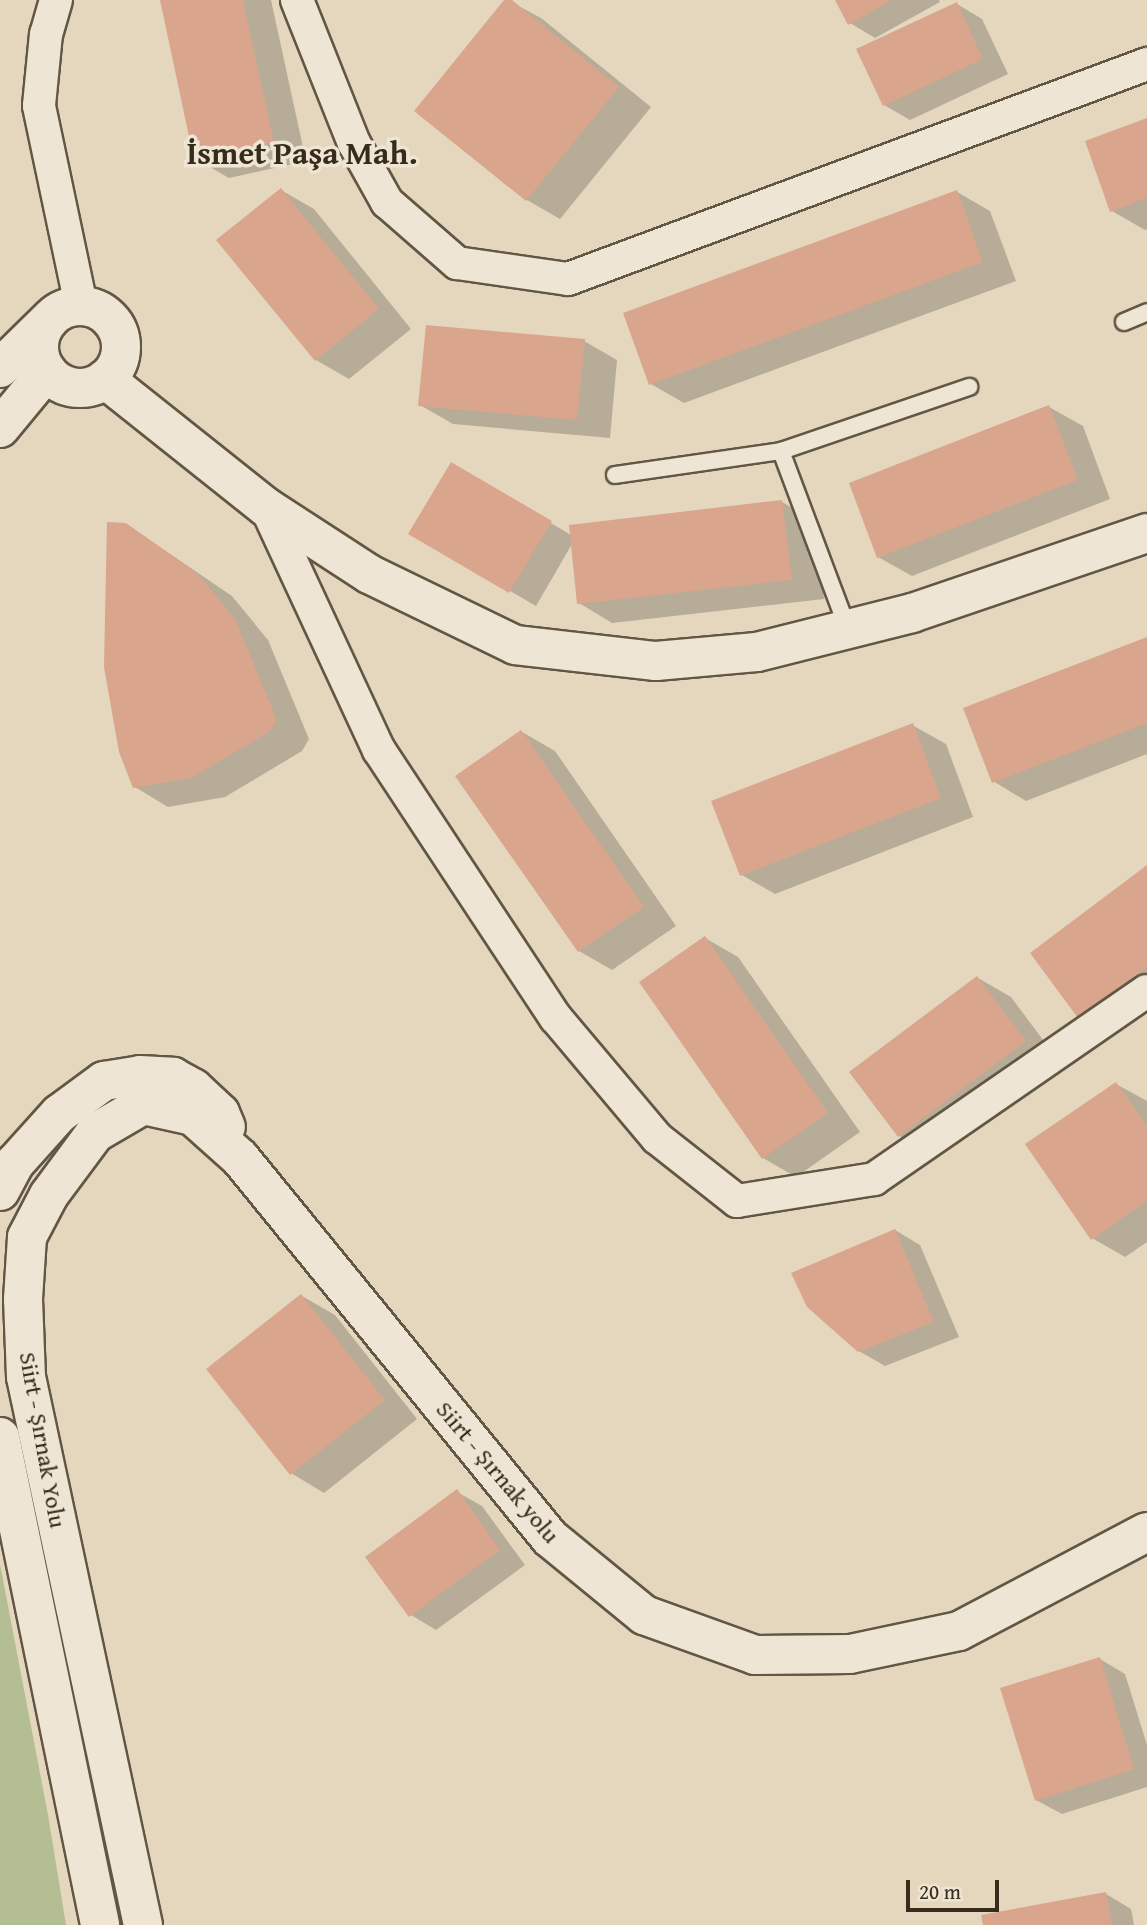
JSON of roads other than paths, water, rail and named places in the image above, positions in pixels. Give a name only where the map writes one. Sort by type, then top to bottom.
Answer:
[{"type":"street","points":[[56,0],[46,34],[39,106],[81,305]]},
{"type":"street","points":[[298,0],[354,143],[387,202],[457,263],[568,278],[1147,64]]},
{"type":"street","points":[[0,368],[47,322],[68,307],[81,305],[105,313],[120,334],[119,359],[105,379],[94,386],[68,386],[47,372],[39,347],[47,322]]},
{"type":"street","points":[[0,428],[47,372]]},
{"type":"street","points":[[105,379],[266,507],[369,574],[515,645],[656,661],[757,652],[912,613],[1147,533]]},
{"type":"street","points":[[266,507],[379,750],[556,1018],[657,1138],[737,1201],[874,1179],[1147,991]]},
{"type":"street","points":[[0,1191],[15,1163],[59,1114],[104,1081],[140,1075],[173,1077],[193,1088],[220,1113],[240,1158]]},
{"type":"street","name":"Siirt - Şırnak Yolu","points":[[143,1925],[26,1377],[23,1299],[27,1237],[49,1195],[95,1133],[144,1105],[193,1116],[240,1158]]},
{"type":"street","name":"Siirt - Şırnak yolu","points":[[240,1158],[550,1538],[644,1615],[755,1655],[850,1654],[959,1631],[1147,1533]]},
{"type":"street","name":"Siirt - Şırnak Yolu","points":[[0,1437],[100,1925]]},
{"type":"lane","points":[[1124,322],[1147,312]]},
{"type":"lane","points":[[615,475],[781,451],[969,387]]},
{"type":"lane","points":[[781,451],[848,629]]},
{"type":"district","name":"İsmet Paşa Mah.","points":[[302,153]]}]
